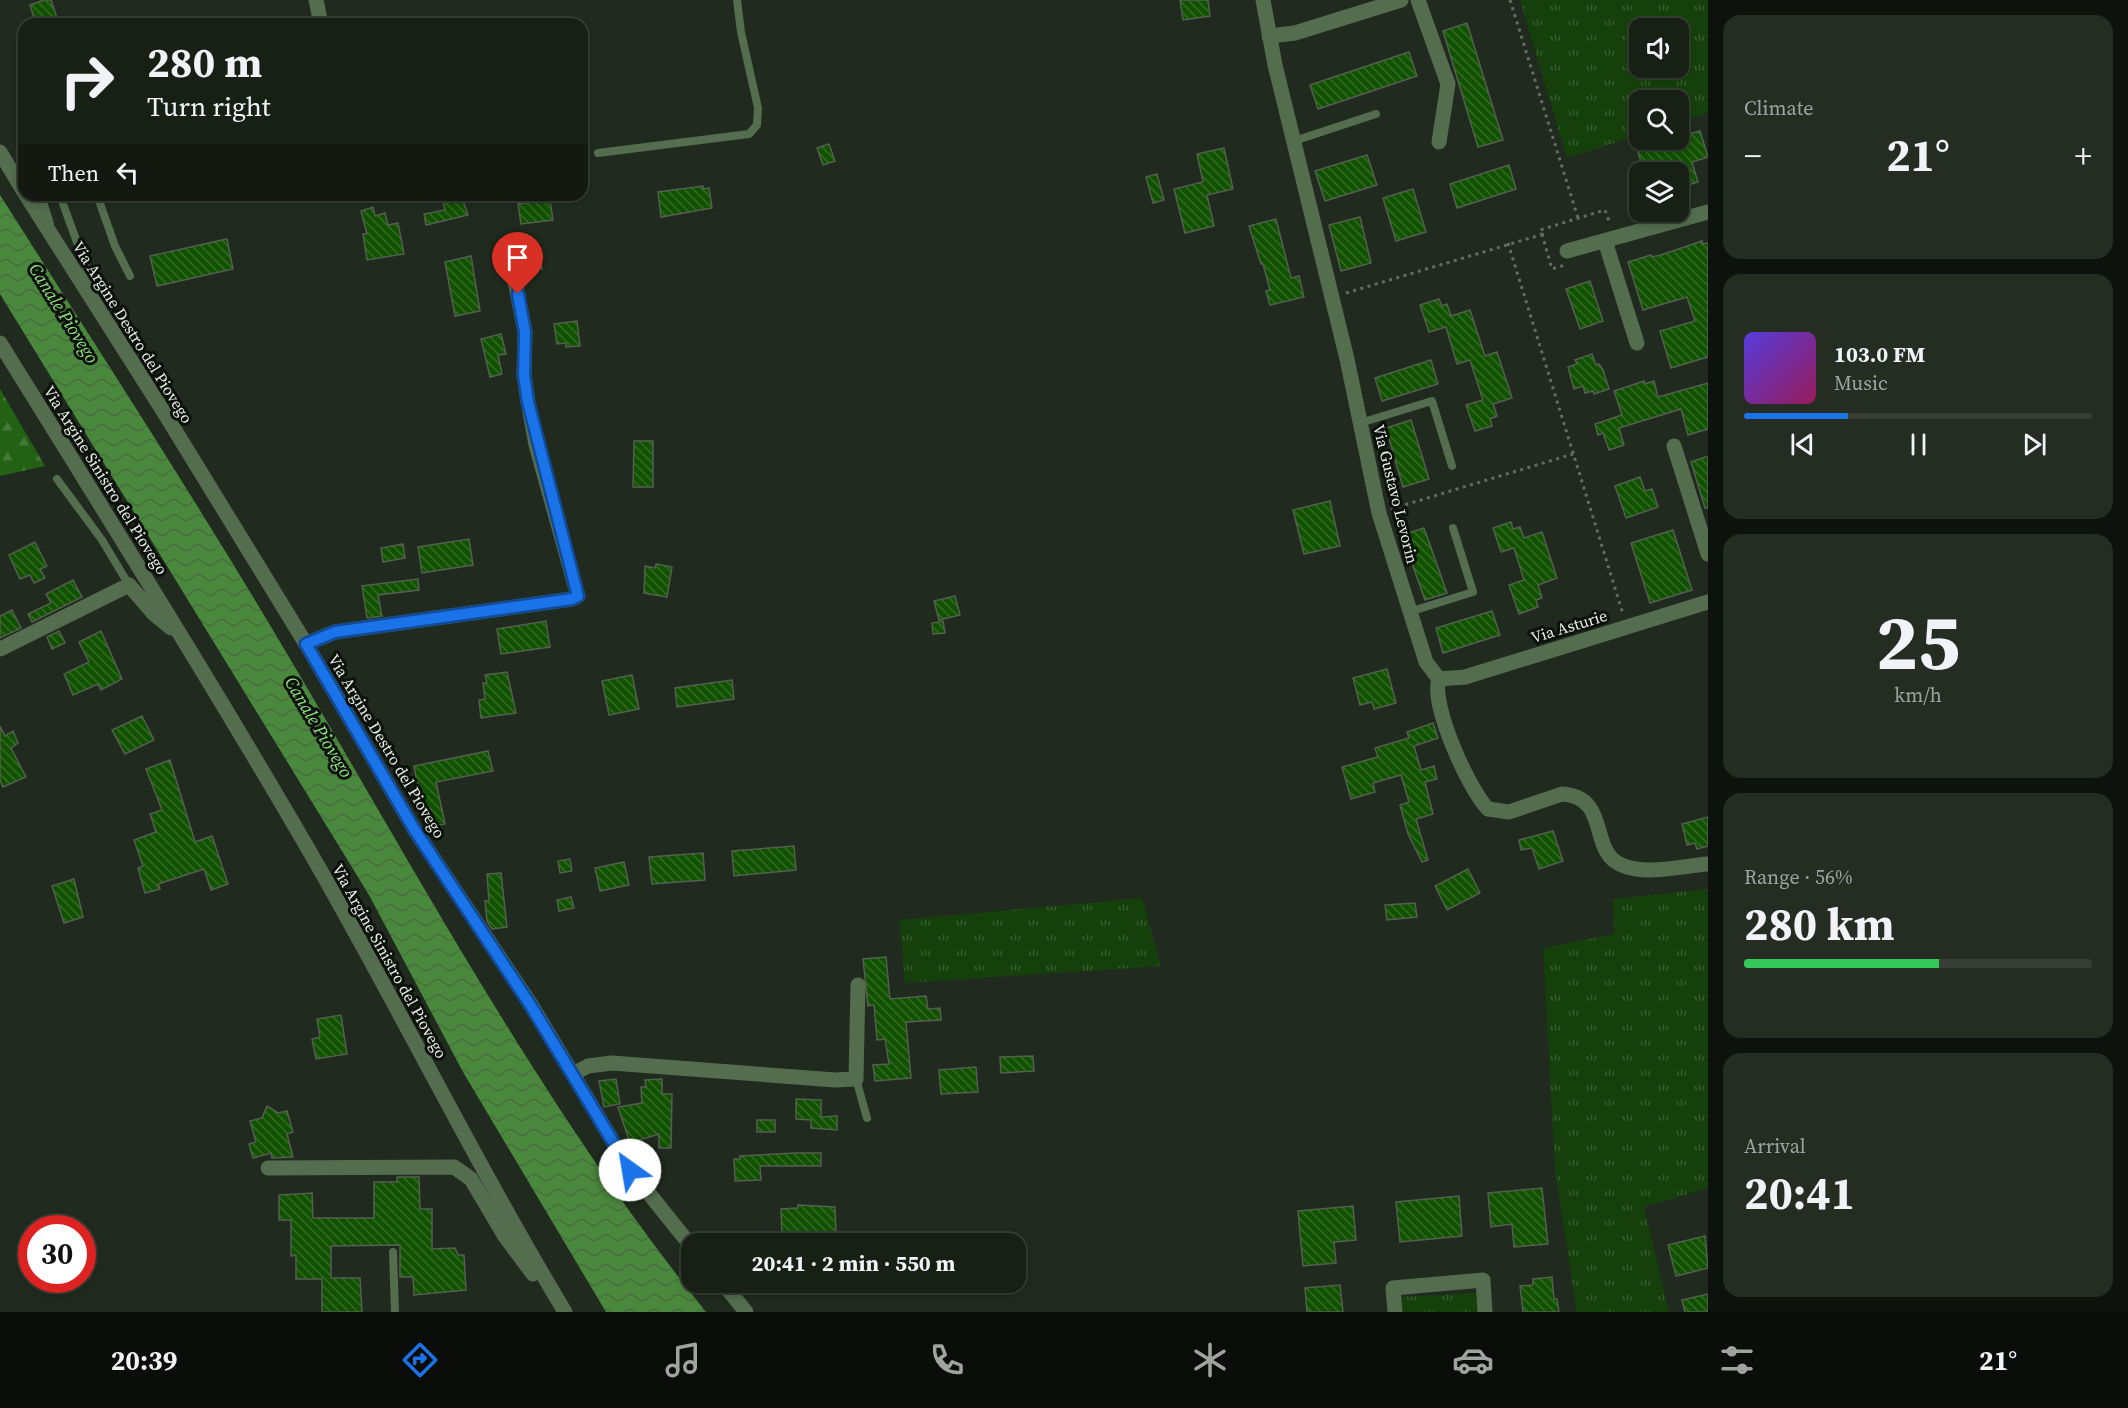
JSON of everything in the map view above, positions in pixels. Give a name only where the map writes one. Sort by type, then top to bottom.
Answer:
[{"type":"street","points":[[316,0],[320,18]]},
{"type":"street","name":"Via Gustavo Levorin","points":[[1263,0],[1269,36],[1347,359],[1379,513],[1426,662],[1439,679]]},
{"type":"street","points":[[1269,36],[1295,33],[1401,0]]},
{"type":"street","points":[[1418,0],[1448,84],[1439,142]]},
{"type":"street","name":"Via Argine Destro del Piovego","points":[[0,152],[18,182]]},
{"type":"street","name":"Via Argine Destro del Piovego","points":[[29,201],[165,414],[306,644],[414,829],[531,1006],[630,1170],[681,1233]]},
{"type":"street","points":[[1570,257],[1610,239],[1708,212]]},
{"type":"street","points":[[1610,239],[1637,343]]},
{"type":"street","points":[[306,644],[335,632],[572,599],[578,596],[528,402],[524,375],[525,332],[514,276]]},
{"type":"street","name":"Via Argine Sinistro del Piovego","points":[[0,343],[181,636],[326,881],[463,1134],[564,1310]]},
{"type":"street","points":[[1674,446],[1708,554]]},
{"type":"street","points":[[0,649],[129,585]]},
{"type":"street","name":"Via Argine Sinistro del Piovego","points":[[129,585],[154,614],[181,636]]},
{"type":"street","name":"Via Asturie","points":[[1439,679],[1465,677],[1708,602]]},
{"type":"street","points":[[1439,679],[1438,704],[1468,778],[1480,801],[1494,812],[1509,812],[1562,794],[1578,797],[1591,808],[1606,852],[1620,865],[1647,869],[1708,864]]},
{"type":"street","points":[[573,1074],[588,1066],[612,1063],[835,1080],[856,1079],[858,986]]},
{"type":"street","name":"Via Argine Sinistro del Piovego","points":[[268,1168],[454,1167],[471,1179],[504,1235],[544,1288],[564,1310]]},
{"type":"street","points":[[1395,1312],[1393,1288],[1483,1280],[1485,1312]]},
{"type":"street","points":[[731,1293],[746,1312]]},
{"type":"lane","points":[[598,153],[749,134],[756,125],[758,108],[741,32],[737,0]]},
{"type":"lane","points":[[1294,141],[1376,114]]},
{"type":"lane","points":[[42,201],[63,255]]},
{"type":"lane","points":[[62,201],[86,267],[90,299]]},
{"type":"lane","points":[[99,201],[115,246],[130,276]]},
{"type":"lane","points":[[1360,423],[1432,400],[1452,466]]},
{"type":"lane","name":"Via Argine Sinistro del Piovego","points":[[57,479],[102,540],[129,585]]},
{"type":"lane","points":[[1409,612],[1473,592],[1453,528]]},
{"type":"lane","points":[[856,1079],[867,1118]]},
{"type":"lane","points":[[393,1252],[394,1312]]},
{"type":"path","points":[[1510,0],[1578,218]]},
{"type":"path","points":[[1570,257],[1552,269],[1540,230],[1605,210],[1610,239]]},
{"type":"path","points":[[1340,294],[1542,234]]},
{"type":"path","points":[[1508,243],[1627,627]]},
{"type":"path","points":[[1386,511],[1573,453]]},
{"type":"green space","points":[[1520,0],[1708,0],[1708,113],[1689,119],[1689,90],[1629,90],[1629,138],[1567,158]]},
{"type":"green space","points":[[0,389],[45,466],[0,476]]},
{"type":"green space","points":[[1708,889],[1708,1188],[1644,1207],[1669,1312],[1577,1312],[1555,1171],[1543,948],[1614,934],[1613,899]]},
{"type":"green space","points":[[1142,898],[1161,966],[905,983],[899,920]]},
{"type":"green space","points":[[1476,1293],[1478,1312],[1403,1312],[1401,1297]]},
{"type":"water","name":"Canale Piovego","points":[[0,195],[226,553],[491,1001],[594,1160],[681,1280],[681,1293],[691,1293],[706,1312],[606,1312],[463,1072],[369,895],[0,294]]},
{"type":"building","points":[[51,0],[57,18],[34,18],[30,5]]},
{"type":"building","points":[[1180,0],[1208,0],[1210,16],[1183,20]]},
{"type":"building","points":[[1467,23],[1503,140],[1478,147],[1443,31]]},
{"type":"building","points":[[1409,52],[1417,76],[1318,109],[1310,85]]},
{"type":"building","points":[[1700,131],[1708,157],[1692,162],[1698,182],[1689,185],[1689,162],[1641,162],[1637,150],[1689,150],[1689,134]]},
{"type":"building","points":[[829,144],[835,161],[823,165],[817,148]]},
{"type":"building","points":[[1224,148],[1233,189],[1207,195],[1214,226],[1185,233],[1174,189],[1203,182],[1197,154]]},
{"type":"building","points":[[1367,155],[1377,185],[1325,201],[1315,171]]},
{"type":"building","points":[[1509,165],[1516,189],[1457,208],[1450,184]]},
{"type":"building","points":[[1157,174],[1164,200],[1153,203],[1146,177]]},
{"type":"building","points":[[703,186],[703,189],[709,188],[712,208],[661,217],[658,192]]},
{"type":"building","points":[[1413,189],[1426,232],[1396,241],[1383,198]]},
{"type":"building","points":[[443,201],[463,201],[468,215],[426,225],[424,214],[445,210]]},
{"type":"building","points":[[550,201],[553,220],[521,224],[518,204]]},
{"type":"building","points":[[373,207],[375,216],[385,213],[388,225],[398,223],[404,254],[367,260],[363,234],[367,234],[361,211]]},
{"type":"building","points":[[1360,217],[1371,263],[1341,271],[1329,225]]},
{"type":"building","points":[[1276,219],[1291,278],[1299,276],[1304,297],[1270,305],[1266,291],[1270,290],[1249,226]]},
{"type":"building","points":[[227,239],[233,269],[157,286],[150,256]]},
{"type":"building","points":[[1702,241],[1703,244],[1708,243],[1708,357],[1671,368],[1660,331],[1695,321],[1687,297],[1643,310],[1628,262],[1651,255],[1652,257],[1661,255]]},
{"type":"building","points":[[471,256],[480,311],[455,316],[445,262]]},
{"type":"building","points":[[540,256],[542,269],[523,272],[515,267],[514,260]]},
{"type":"building","points":[[1590,281],[1603,321],[1580,329],[1566,289]]},
{"type":"building","points":[[1439,299],[1442,306],[1447,304],[1451,316],[1470,310],[1485,356],[1497,352],[1512,398],[1493,404],[1497,416],[1490,419],[1492,426],[1475,431],[1466,405],[1483,400],[1470,360],[1457,364],[1446,327],[1429,332],[1420,305]]},
{"type":"building","points":[[577,321],[580,346],[566,347],[566,343],[557,344],[554,324]]},
{"type":"building","points":[[501,334],[506,354],[498,355],[502,374],[490,377],[481,339]]},
{"type":"building","points":[[1592,354],[1596,365],[1599,364],[1603,370],[1609,389],[1594,394],[1593,391],[1585,393],[1583,386],[1574,389],[1568,367],[1577,364],[1575,360]]},
{"type":"building","points":[[1431,360],[1438,384],[1382,401],[1375,378]]},
{"type":"building","points":[[1644,381],[1645,384],[1654,381],[1658,397],[1708,383],[1708,429],[1688,435],[1681,409],[1619,428],[1624,445],[1609,450],[1603,433],[1598,435],[1595,424],[1622,415],[1614,391]]},
{"type":"building","points":[[1411,420],[1429,479],[1403,487],[1386,428]]},
{"type":"building","points":[[634,441],[653,441],[653,487],[633,487]]},
{"type":"building","points":[[1708,456],[1708,508],[1705,508],[1691,462]]},
{"type":"building","points":[[1640,477],[1645,491],[1652,489],[1658,507],[1626,518],[1615,486]]},
{"type":"building","points":[[1330,501],[1340,546],[1304,554],[1293,510]]},
{"type":"building","points":[[1511,522],[1513,529],[1520,527],[1524,538],[1542,532],[1557,578],[1538,585],[1542,598],[1536,600],[1538,607],[1519,614],[1509,585],[1524,580],[1514,548],[1501,552],[1493,528]]},
{"type":"building","points":[[1424,528],[1447,593],[1425,600],[1402,535]]},
{"type":"building","points":[[1673,530],[1692,590],[1650,603],[1631,543]]},
{"type":"building","points":[[469,539],[473,565],[422,573],[418,547]]},
{"type":"building","points":[[35,542],[47,566],[40,569],[45,578],[34,583],[30,575],[20,579],[9,555]]},
{"type":"building","points":[[403,544],[405,558],[383,562],[381,548]]},
{"type":"building","points":[[656,564],[672,567],[667,597],[644,593],[645,566],[655,568]]},
{"type":"building","points":[[418,579],[419,590],[378,595],[382,616],[367,618],[362,586]]},
{"type":"building","points":[[73,580],[82,597],[32,622],[28,614],[51,603],[46,594]]},
{"type":"building","points":[[955,596],[960,615],[939,620],[934,601]]},
{"type":"building","points":[[12,610],[21,628],[0,638],[0,616]]},
{"type":"building","points":[[1492,611],[1500,635],[1443,653],[1436,628]]},
{"type":"building","points":[[546,621],[550,647],[501,654],[497,629]]},
{"type":"building","points":[[943,621],[945,633],[933,634],[932,623]]},
{"type":"building","points":[[59,631],[65,643],[52,649],[47,637]]},
{"type":"building","points":[[101,631],[122,679],[101,690],[98,684],[73,695],[64,674],[89,662],[79,642]]},
{"type":"building","points":[[1387,669],[1396,703],[1374,709],[1372,702],[1360,705],[1353,678]]},
{"type":"building","points":[[507,672],[516,713],[481,718],[479,700],[485,699],[483,683],[487,683],[485,675]]},
{"type":"building","points":[[632,675],[639,709],[609,715],[602,681]]},
{"type":"building","points":[[732,680],[734,699],[677,707],[675,688]]},
{"type":"building","points":[[142,716],[154,740],[125,754],[112,730]]},
{"type":"building","points":[[1433,723],[1438,738],[1414,746],[1421,770],[1434,766],[1437,779],[1425,782],[1433,814],[1416,819],[1428,860],[1422,862],[1408,834],[1400,805],[1409,802],[1401,775],[1373,783],[1375,792],[1351,799],[1342,767],[1378,757],[1375,748],[1409,738],[1407,732]]},
{"type":"building","points":[[0,726],[5,736],[13,731],[18,743],[11,748],[26,777],[3,787],[0,780]]},
{"type":"building","points":[[488,751],[493,771],[436,782],[445,824],[426,828],[414,766]]},
{"type":"building","points":[[170,760],[195,842],[212,836],[228,884],[211,890],[204,869],[158,884],[160,889],[145,893],[138,868],[143,866],[134,840],[156,832],[150,814],[162,810],[146,769]]},
{"type":"building","points":[[1708,817],[1708,846],[1697,849],[1695,843],[1687,845],[1682,824]]},
{"type":"building","points":[[1553,831],[1563,861],[1539,869],[1532,848],[1521,850],[1519,840]]},
{"type":"building","points":[[794,846],[796,870],[734,876],[732,851]]},
{"type":"building","points":[[703,853],[705,880],[652,884],[649,857]]},
{"type":"building","points":[[570,859],[572,871],[560,873],[558,861]]},
{"type":"building","points":[[624,862],[629,885],[600,891],[595,868]]},
{"type":"building","points":[[1468,869],[1480,893],[1447,910],[1435,886]]},
{"type":"building","points":[[501,873],[507,927],[492,929],[487,921],[485,901],[489,901],[487,874]]},
{"type":"building","points":[[74,879],[83,917],[64,923],[52,886]]},
{"type":"building","points":[[571,897],[574,908],[559,911],[557,900]]},
{"type":"building","points":[[1415,903],[1417,917],[1387,920],[1385,905]]},
{"type":"building","points":[[886,957],[890,999],[926,996],[928,1009],[940,1008],[941,1020],[906,1022],[911,1078],[875,1081],[873,1065],[889,1064],[885,1039],[877,1040],[874,1005],[868,1006],[863,959]]},
{"type":"building","points":[[341,1015],[347,1054],[316,1059],[312,1039],[320,1037],[317,1019]]},
{"type":"building","points":[[1033,1056],[1034,1071],[1001,1073],[1000,1057]]},
{"type":"building","points":[[976,1067],[978,1092],[941,1094],[939,1070]]},
{"type":"building","points":[[616,1079],[620,1104],[604,1107],[599,1081]]},
{"type":"building","points":[[662,1079],[662,1094],[672,1094],[671,1148],[659,1148],[659,1134],[630,1143],[618,1107],[642,1103],[641,1087],[646,1087],[645,1080]]},
{"type":"building","points":[[796,1099],[821,1100],[821,1117],[837,1116],[837,1130],[811,1128],[811,1120],[796,1119]]},
{"type":"building","points":[[267,1106],[278,1113],[287,1111],[293,1132],[287,1134],[293,1157],[272,1158],[271,1153],[253,1158],[249,1144],[256,1142],[250,1121],[262,1118]]},
{"type":"building","points":[[757,1120],[775,1120],[775,1132],[757,1132]]},
{"type":"building","points":[[821,1153],[821,1166],[760,1166],[761,1180],[735,1181],[734,1159],[740,1159],[740,1156]]},
{"type":"building","points":[[397,1177],[419,1177],[420,1209],[432,1209],[432,1249],[455,1248],[458,1255],[464,1255],[466,1290],[414,1295],[413,1277],[400,1277],[400,1245],[331,1246],[331,1278],[360,1278],[362,1312],[322,1312],[322,1279],[296,1279],[296,1255],[291,1256],[291,1220],[279,1220],[279,1195],[312,1193],[313,1218],[374,1218],[374,1182],[397,1182]]},
{"type":"building","points":[[1542,1188],[1548,1244],[1514,1247],[1512,1224],[1491,1227],[1488,1193]]},
{"type":"building","points":[[1459,1196],[1462,1236],[1400,1242],[1396,1202]]},
{"type":"building","points":[[798,1205],[835,1207],[836,1232],[782,1233],[781,1209],[798,1208]]},
{"type":"building","points":[[1353,1206],[1356,1240],[1334,1242],[1336,1263],[1303,1266],[1298,1211]]},
{"type":"building","points":[[1705,1236],[1708,1268],[1676,1276],[1668,1245]]},
{"type":"building","points":[[1552,1277],[1554,1299],[1557,1299],[1559,1312],[1523,1312],[1520,1286],[1533,1285],[1533,1279]]},
{"type":"building","points":[[1340,1285],[1343,1312],[1307,1312],[1305,1288]]},
{"type":"building","points":[[1708,1294],[1708,1312],[1685,1312],[1682,1300]]},
{"type":"route","points":[[518,294],[525,332],[524,375],[536,445],[578,596],[572,599],[471,611],[335,632],[306,644],[414,829],[531,1006],[630,1170]]}]
